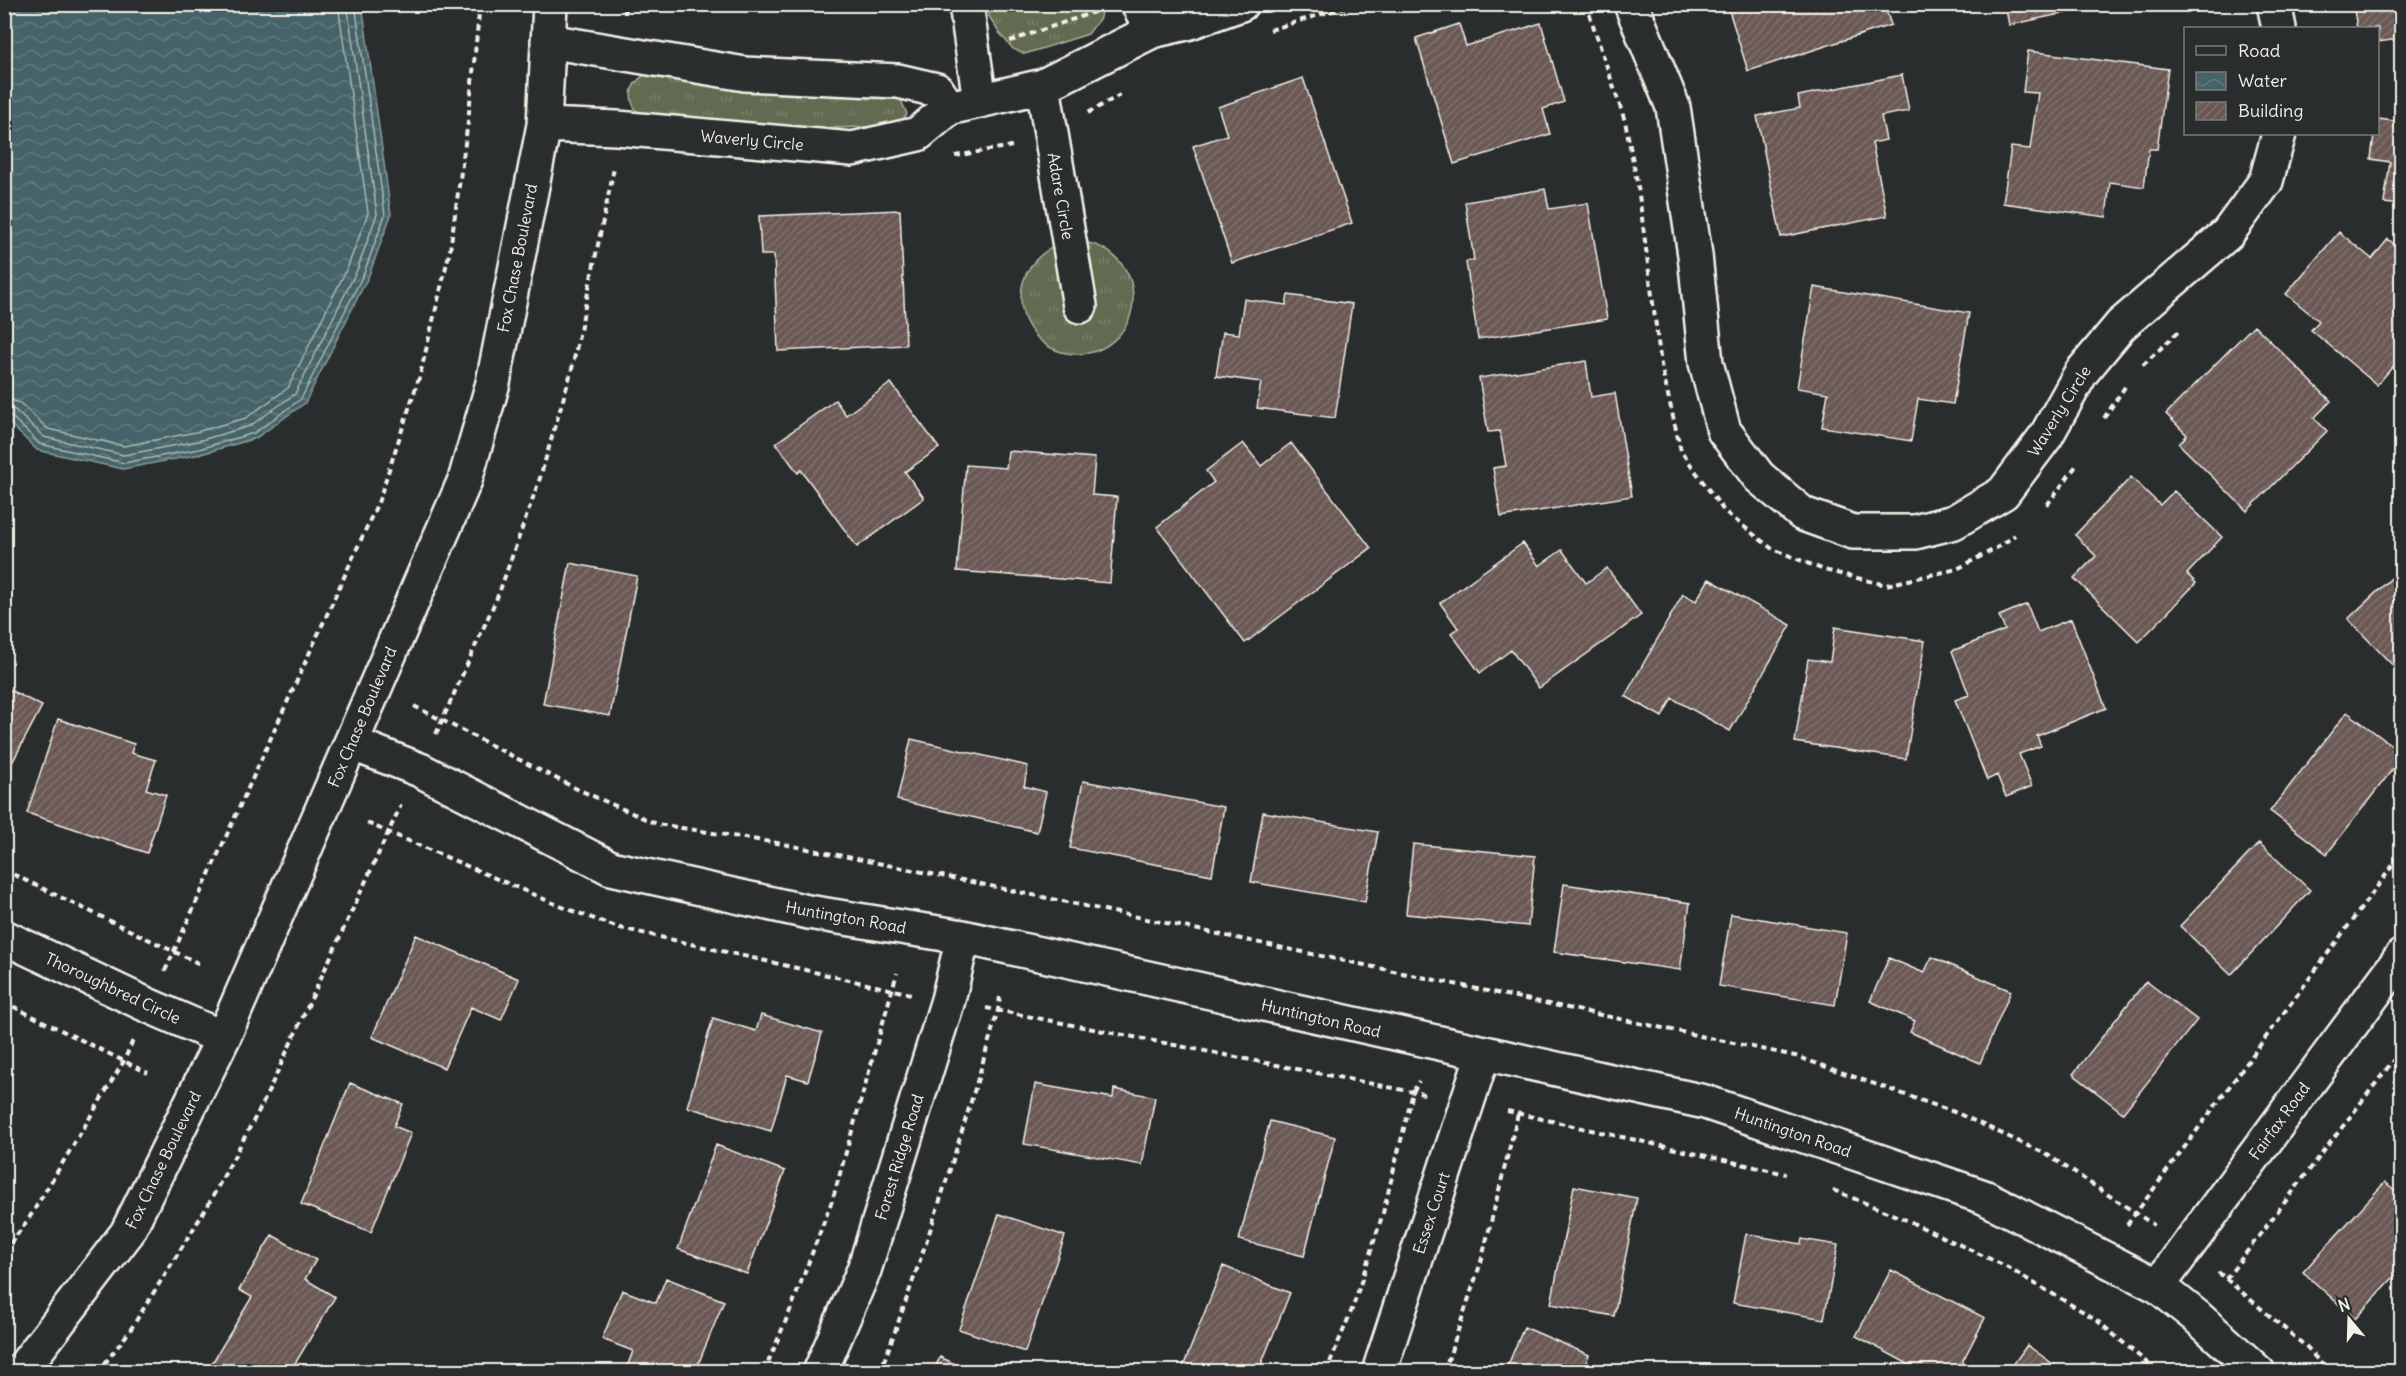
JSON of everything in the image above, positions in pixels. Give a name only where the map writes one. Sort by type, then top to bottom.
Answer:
[{"type":"street","name":"Fox Chase Boulevard","points":[[20,1371],[127,1233],[223,1038],[465,480],[493,383],[543,125],[550,4]]},
{"type":"street","points":[[966,4],[980,101]]},
{"type":"street","name":"Waverly Circle","points":[[543,125],[617,128],[852,149],[918,134],[949,108],[1043,87],[1145,18],[1187,23],[1241,4]]},
{"type":"street","name":"Waverly Circle","points":[[1631,4],[1673,107],[1695,255],[1706,363],[1724,430],[1759,477],[1803,514],[1853,532],[1915,532],[1954,522],[2003,493],[2046,436],[2081,373],[2121,325],[2227,234],[2266,181],[2279,135]]},
{"type":"street","points":[[2274,4],[2279,27]]},
{"type":"street","points":[[548,41],[745,74],[898,81],[937,90],[949,108]]},
{"type":"street","name":"Adare Circle","points":[[1043,87],[1080,306]]},
{"type":"street","name":"Huntington Road","points":[[351,743],[420,770],[611,868],[808,912],[963,937],[1706,1102],[1984,1197],[2158,1286],[2258,1371]]},
{"type":"street","name":"Thoroughbred Circle","points":[[4,937],[147,1005],[223,1038]]},
{"type":"street","name":"Forest Ridge Road","points":[[820,1371],[864,1270],[948,1000],[963,937]]},
{"type":"street","name":"Fairfax Road","points":[[2158,1286],[2402,956]]},
{"type":"street","name":"Essex Court","points":[[1379,1371],[1483,1054]]},
{"type":"path","points":[[4,1252],[28,1220],[124,1061],[147,1005],[175,952],[379,500],[416,387],[450,250],[468,122],[480,4]]},
{"type":"path","points":[[622,55],[625,4]]},
{"type":"path","points":[[1586,4],[1625,121],[1638,187],[1661,365],[1681,451],[1724,511],[1771,548],[1824,570],[1886,585],[1958,569],[2001,546],[2017,533]]},
{"type":"path","points":[[98,1371],[129,1332],[207,1207],[258,1114],[387,832],[420,770],[499,593],[540,478],[575,357],[614,178],[617,128]]},
{"type":"path","points":[[2139,369],[2181,330]]},
{"type":"path","points":[[2098,427],[2131,378]]},
{"type":"path","points":[[2041,513],[2070,477],[2081,457]]},
{"type":"path","points":[[367,823],[560,906],[616,927],[892,990],[1466,1102],[1791,1175]]},
{"type":"path","points":[[2123,1231],[2402,853]]},
{"type":"path","points":[[4,870],[202,965]]},
{"type":"path","points":[[765,1371],[832,1198],[897,973]]},
{"type":"path","points":[[880,1371],[920,1266],[964,1129],[1000,997]]},
{"type":"path","points":[[4,1002],[148,1073]]},
{"type":"path","points":[[2226,1279],[2402,1049]]},
{"type":"path","points":[[1326,1371],[1353,1307],[1383,1213],[1413,1092],[1419,1081]]},
{"type":"path","points":[[1444,1371],[1481,1262],[1518,1114]]},
{"type":"path","points":[[1823,1186],[1904,1219],[2001,1264],[2094,1318],[2158,1371]]},
{"type":"green space","points":[[990,5],[1102,5],[1100,18],[1088,34],[1025,54],[1013,49],[998,31],[989,16]]},
{"type":"green space","points":[[649,72],[830,95],[900,98],[907,114],[901,122],[885,126],[809,129],[650,116],[636,111],[631,99],[632,88]]},
{"type":"green space","points":[[1077,242],[1098,247],[1116,259],[1128,277],[1133,298],[1128,319],[1116,337],[1098,349],[1077,354],[1056,349],[1038,337],[1026,319],[1021,298],[1026,277],[1038,259],[1056,247]]},
{"type":"water","points":[[4,5],[360,5],[363,11],[391,215],[369,275],[305,403],[256,438],[201,454],[123,469],[37,450],[5,419]]},
{"type":"building","points":[[1727,4],[1884,4],[1891,25],[1748,71]]},
{"type":"building","points":[[2005,4],[2107,4],[2009,25]]},
{"type":"building","points":[[2353,4],[2402,4],[2402,53],[2399,39],[2379,42],[2379,27],[2357,27]]},
{"type":"building","points":[[1541,23],[1564,102],[1543,109],[1550,134],[1454,164],[1416,38],[1459,24],[1466,46]]},
{"type":"building","points":[[2028,51],[2168,69],[2157,149],[2149,149],[2144,187],[2110,182],[2106,217],[2003,203],[2011,147],[2030,149],[2038,93],[2023,92]]},
{"type":"building","points":[[1902,75],[1909,111],[1881,116],[1886,140],[1872,143],[1887,216],[1781,237],[1757,116],[1800,108],[1798,96]]},
{"type":"building","points":[[1303,78],[1352,223],[1232,263],[1193,146],[1227,135],[1218,107]]},
{"type":"building","points":[[2379,119],[2402,122],[2402,205],[2384,203],[2390,162],[2371,159],[2374,135],[2379,135]]},
{"type":"building","points":[[1545,189],[1549,209],[1588,203],[1607,319],[1478,339],[1466,262],[1474,260],[1465,202]]},
{"type":"building","points":[[900,210],[906,345],[778,351],[774,255],[761,255],[759,216]]},
{"type":"building","points":[[2339,232],[2372,259],[2388,239],[2402,251],[2402,356],[2377,385],[2311,330],[2319,321],[2286,294]]},
{"type":"building","points":[[1814,287],[1969,313],[1953,404],[1918,399],[1911,441],[1822,427],[1828,393],[1797,388]]},
{"type":"building","points":[[1288,295],[1352,304],[1335,418],[1257,408],[1261,382],[1216,376],[1223,332],[1239,334],[1244,299],[1286,305]]},
{"type":"building","points":[[2254,325],[2331,401],[2314,418],[2327,431],[2247,511],[2179,444],[2187,435],[2166,414]]},
{"type":"building","points":[[1586,361],[1591,397],[1615,393],[1632,496],[1501,517],[1493,468],[1506,466],[1500,431],[1488,432],[1479,378]]},
{"type":"building","points":[[891,383],[939,448],[905,472],[924,498],[857,547],[801,470],[798,473],[776,443],[835,400],[846,415]]},
{"type":"building","points":[[1243,443],[1261,466],[1291,443],[1371,548],[1245,643],[1157,527],[1214,482],[1206,471]]},
{"type":"building","points":[[1008,451],[1095,458],[1092,495],[1117,497],[1110,583],[957,571],[966,465],[1006,468]]},
{"type":"building","points":[[2131,477],[2160,505],[2174,491],[2222,537],[2187,574],[2196,583],[2139,642],[2074,578],[2096,556],[2075,535]]},
{"type":"building","points":[[1523,543],[1539,566],[1562,550],[1586,583],[1607,568],[1641,615],[1539,688],[1511,650],[1480,673],[1451,633],[1458,628],[1440,603]]},
{"type":"building","points":[[570,563],[637,576],[610,716],[543,704]]},
{"type":"building","points":[[2402,568],[2402,675],[2348,619]]},
{"type":"building","points":[[1709,579],[1791,625],[1730,731],[1672,698],[1662,717],[1625,696],[1683,594],[1696,601]]},
{"type":"building","points":[[2027,604],[2038,632],[2071,619],[2106,708],[2037,736],[2041,746],[2019,754],[2032,786],[2006,797],[1997,775],[1987,780],[1955,700],[1969,695],[1952,651],[2005,630],[1999,616]]},
{"type":"building","points":[[1835,627],[1925,641],[1906,759],[1795,742],[1808,659],[1830,662]]},
{"type":"building","points":[[4,687],[42,706],[4,778]]},
{"type":"building","points":[[2347,712],[2402,753],[2402,757],[2327,854],[2270,811]]},
{"type":"building","points":[[58,719],[134,744],[131,753],[156,760],[146,789],[166,795],[147,853],[27,813]]},
{"type":"building","points":[[911,739],[1028,766],[1024,786],[1046,792],[1037,832],[897,800]]},
{"type":"building","points":[[1083,781],[1224,807],[1212,875],[1070,848]]},
{"type":"building","points":[[1263,812],[1378,832],[1365,902],[1251,882]]},
{"type":"building","points":[[2259,843],[2310,890],[2231,975],[2180,926]]},
{"type":"building","points":[[1413,844],[1535,856],[1528,926],[1406,914]]},
{"type":"building","points":[[1564,884],[1690,903],[1680,970],[1554,952]]},
{"type":"building","points":[[1731,914],[1847,933],[1835,1005],[1719,986]]},
{"type":"building","points":[[416,935],[519,979],[501,1020],[471,1007],[444,1068],[372,1037]]},
{"type":"building","points":[[1932,957],[2011,991],[1980,1063],[1910,1032],[1915,1021],[1870,1001],[1889,958],[1924,973]]},
{"type":"building","points":[[2146,981],[2197,1020],[2123,1113],[2073,1074]]},
{"type":"building","points":[[761,1015],[822,1033],[808,1081],[787,1075],[771,1131],[687,1107],[713,1018],[756,1031]]},
{"type":"building","points":[[350,1083],[403,1104],[394,1126],[411,1133],[371,1232],[301,1204]]},
{"type":"building","points":[[1035,1084],[1113,1098],[1114,1089],[1155,1097],[1142,1165],[1024,1144]]},
{"type":"building","points":[[1270,1121],[1335,1137],[1304,1256],[1239,1240]]},
{"type":"building","points":[[716,1145],[785,1171],[747,1274],[678,1249]]},
{"type":"building","points":[[2385,1182],[2402,1196],[2402,1268],[2355,1319],[2303,1272]]},
{"type":"building","points":[[1574,1186],[1637,1198],[1614,1316],[1551,1304]]},
{"type":"building","points":[[999,1214],[1065,1236],[1025,1352],[959,1329]]},
{"type":"building","points":[[1746,1234],[1801,1244],[1802,1239],[1838,1245],[1824,1319],[1733,1303]]},
{"type":"building","points":[[272,1235],[316,1260],[305,1279],[335,1297],[290,1372],[226,1372],[212,1363],[252,1297],[239,1290]]},
{"type":"building","points":[[1223,1266],[1290,1293],[1258,1372],[1181,1372]]},
{"type":"building","points":[[1891,1270],[1985,1318],[1957,1372],[1923,1372],[1856,1336]]},
{"type":"building","points":[[666,1278],[724,1301],[695,1372],[625,1372],[633,1351],[602,1339],[622,1290],[656,1303]]},
{"type":"building","points":[[1524,1327],[1589,1355],[1582,1372],[1505,1372]]},
{"type":"building","points":[[2027,1345],[2064,1372],[2008,1372]]},
{"type":"building","points":[[940,1357],[972,1372],[933,1372]]}]
